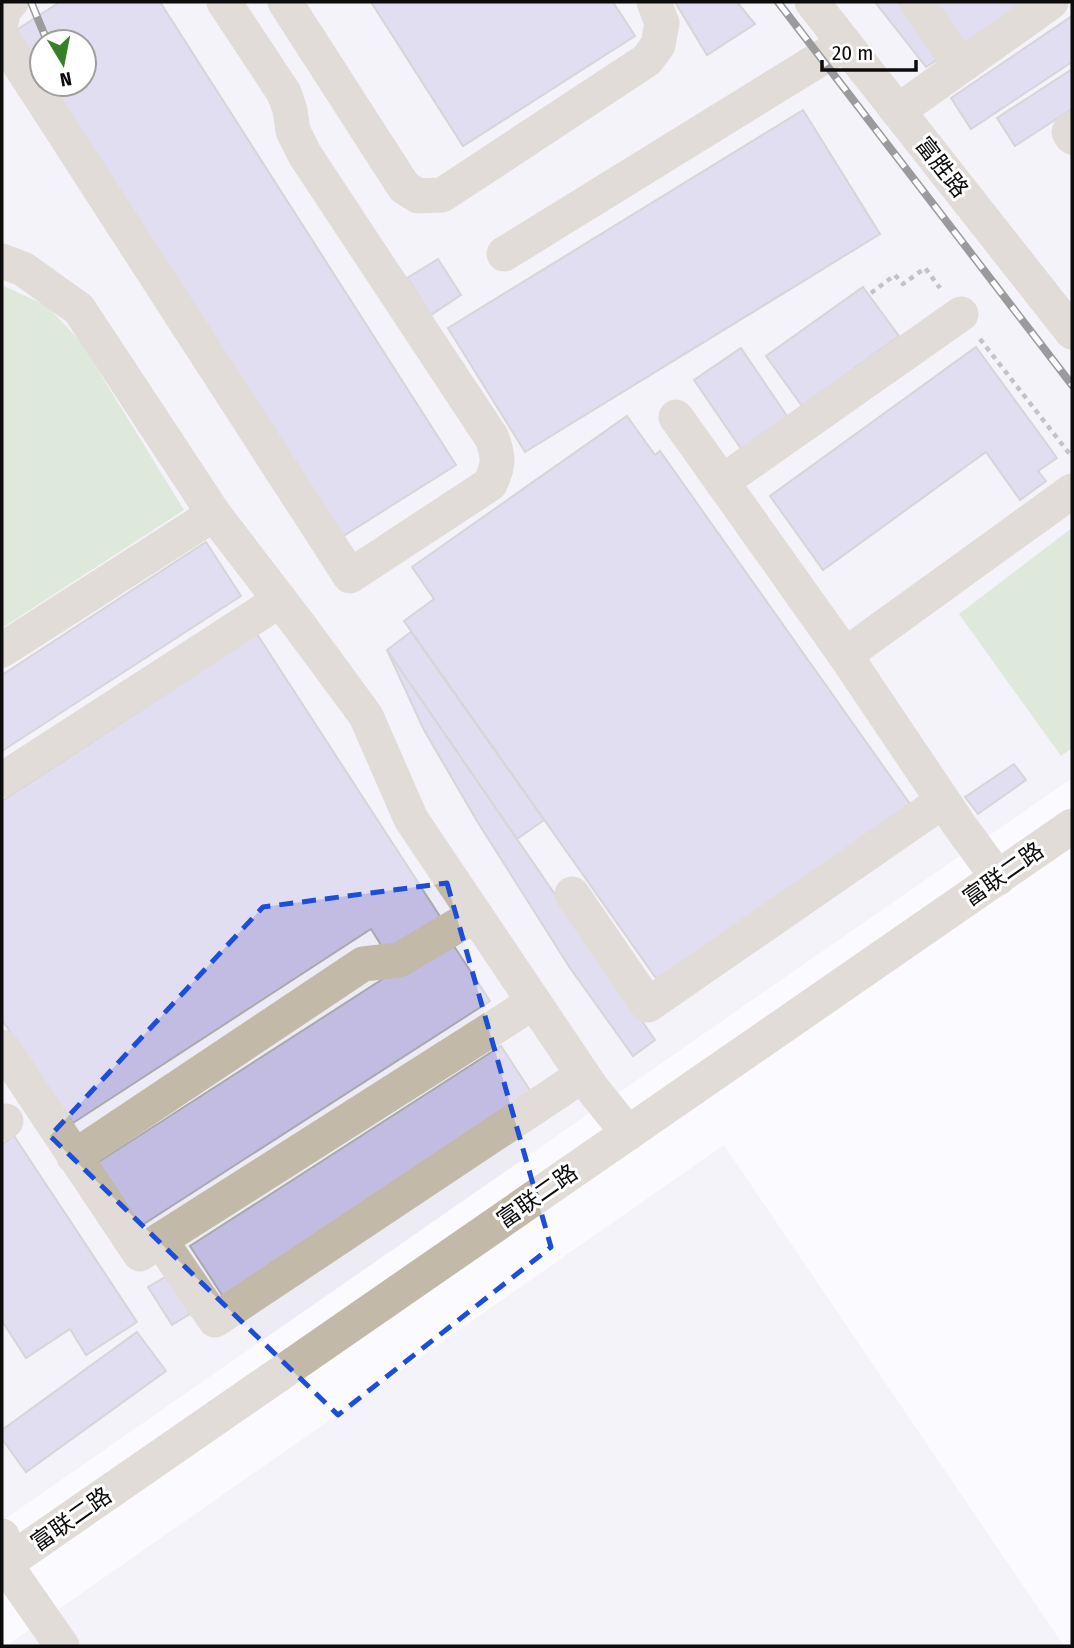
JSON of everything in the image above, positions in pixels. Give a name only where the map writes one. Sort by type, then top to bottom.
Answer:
[{"type":"street","points":[[2,19],[10,2]]},
{"type":"street","points":[[2,34],[3,40],[350,576],[490,484],[497,469],[498,453],[492,438],[305,155],[293,131],[284,93],[224,2]]},
{"type":"street","points":[[285,2],[404,187],[418,196],[443,195],[647,60],[658,45],[662,23],[654,2]]},
{"type":"street","name":"富胜路","points":[[811,2],[1072,332]]},
{"type":"street","points":[[918,2],[960,65]]},
{"type":"street","points":[[898,111],[1051,2]]},
{"type":"street","points":[[504,254],[844,44]]},
{"type":"street","points":[[1072,130],[1069,132],[1072,137]]},
{"type":"street","points":[[2,261],[23,269],[79,309],[214,514],[366,716],[411,819],[583,1075],[628,1133]]},
{"type":"street","points":[[722,482],[961,314]]},
{"type":"street","points":[[676,416],[998,878]]},
{"type":"street","points":[[845,655],[1072,491]]},
{"type":"street","points":[[2,650],[214,514]]},
{"type":"street","points":[[2,780],[279,600]]},
{"type":"street","points":[[572,894],[648,1005],[943,801]]},
{"type":"street","name":"富联二路","points":[[3,1555],[628,1133],[1072,826]]},
{"type":"street","points":[[74,1157],[363,964],[399,960],[475,915]]},
{"type":"street","points":[[2,1047],[140,1254],[534,1002]]},
{"type":"street","points":[[160,1240],[215,1320],[583,1075]]},
{"type":"street","points":[[3,1555],[62,1646]]},
{"type":"highlighted area","points":[[447,883],[551,1247],[338,1415],[50,1136],[263,907]]},
{"type":"shaded area","points":[[2,2],[1072,2],[1072,778],[2,1521]]},
{"type":"shaded area","points":[[724,1145],[1064,1646],[6,1646]]},
{"type":"green space","points":[[2,285],[47,306],[80,341],[184,510],[2,628]]},
{"type":"green space","points":[[1072,528],[1072,748],[1061,756],[959,614]]},
{"type":"building","points":[[60,2],[160,2],[456,465],[337,540],[55,98],[98,98],[98,28],[28,28],[28,56],[13,32]]},
{"type":"building","points":[[371,2],[613,2],[635,36],[463,146]]},
{"type":"building","points":[[675,2],[737,2],[755,24],[707,55]]},
{"type":"building","points":[[875,2],[898,2],[937,60],[926,67]]},
{"type":"building","points":[[934,2],[1027,2],[963,44]]},
{"type":"building","points":[[1072,16],[1072,62],[971,129],[951,98]]},
{"type":"building","points":[[1072,69],[1072,109],[1015,146],[997,118]]},
{"type":"building","points":[[803,110],[880,234],[525,452],[448,328]]},
{"type":"building","points":[[438,259],[461,295],[431,315],[407,278]]},
{"type":"building","points":[[863,287],[899,336],[802,406],[766,356]]},
{"type":"building","points":[[976,347],[1057,458],[1038,471],[1046,481],[1020,500],[986,452],[823,570],[770,496]]},
{"type":"building","points":[[741,348],[789,419],[742,450],[694,380]]},
{"type":"building","points":[[627,416],[655,455],[660,451],[910,804],[658,981],[404,621],[434,599],[412,567]]},
{"type":"building","points":[[206,542],[241,596],[2,751],[2,675]]},
{"type":"building","points":[[411,632],[544,820],[517,839],[387,650]]},
{"type":"building","points":[[257,634],[441,918],[386,953],[371,929],[73,1123],[2,1020],[2,801]]},
{"type":"building","points":[[387,650],[655,1040],[633,1056],[570,968],[477,821],[424,730]]},
{"type":"building","points":[[1014,764],[1026,780],[978,814],[965,797]]},
{"type":"building","points":[[448,937],[490,1001],[139,1227],[97,1163]]},
{"type":"building","points":[[501,1046],[535,1098],[224,1298],[190,1246]]},
{"type":"building","points":[[14,1136],[137,1322],[86,1355],[70,1329],[26,1358],[2,1321],[2,1144]]},
{"type":"building","points":[[167,1276],[190,1314],[172,1325],[148,1287]]},
{"type":"building","points":[[137,1332],[166,1371],[26,1472],[2,1439],[2,1430]]},
{"type":"railway","points":[[31,2],[42,28]]},
{"type":"railway","points":[[778,2],[1072,385]]}]
